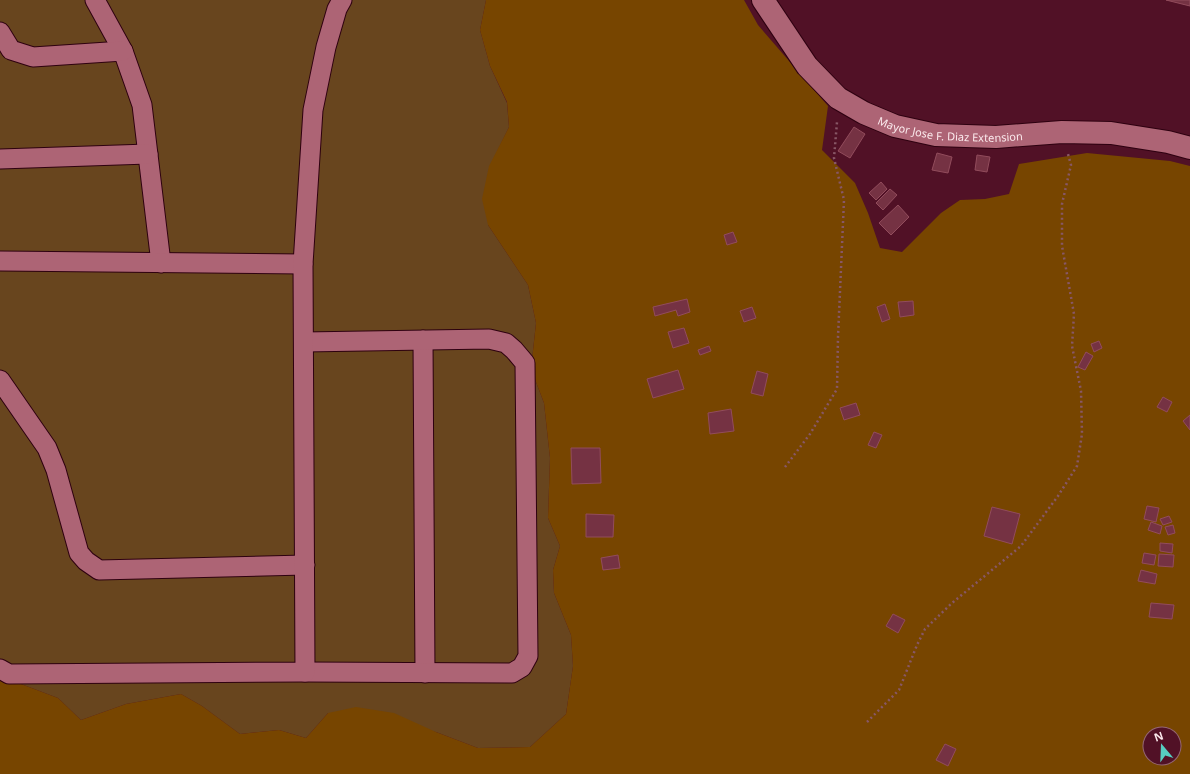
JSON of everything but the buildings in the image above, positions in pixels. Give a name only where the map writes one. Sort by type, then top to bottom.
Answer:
[{"type":"street","points":[[95,0],[123,51],[142,105],[161,263]]},
{"type":"street","points":[[305,672],[303,264],[313,110],[326,48],[338,8],[342,0]]},
{"type":"street","name":"Mayor Jose F. Diaz Extension","points":[[763,0],[807,66],[838,98],[864,113],[895,126],[936,135],[996,138],[1062,132],[1111,133],[1168,142],[1190,148]]},
{"type":"street","points":[[0,32],[11,50],[33,56],[123,51]]},
{"type":"street","points":[[0,159],[148,154]]},
{"type":"street","points":[[0,261],[303,264]]},
{"type":"street","points":[[423,340],[425,673]]},
{"type":"street","points":[[0,669],[9,674],[305,672],[512,673],[522,667],[528,656],[525,363],[506,343],[489,340],[304,342]]},
{"type":"street","points":[[0,380],[47,448],[56,470],[79,553],[86,561],[99,570],[304,566]]},
{"type":"path","points":[[785,467],[810,434],[837,389],[844,200],[834,158],[838,98]]},
{"type":"path","points":[[868,722],[899,690],[925,629],[952,603],[1021,546],[1058,496],[1077,466],[1082,434],[1081,391],[1072,346],[1074,314],[1062,246],[1062,204],[1071,165],[1062,132]]},
{"type":"shaded area","points":[[0,0],[486,0],[480,30],[490,66],[507,103],[509,127],[490,166],[488,225],[528,285],[536,323],[531,369],[544,403],[550,458],[548,518],[560,546],[553,570],[554,593],[571,635],[573,666],[566,714],[530,747],[478,748],[436,732],[328,713],[306,738],[279,730],[240,734],[202,706],[181,694],[126,704],[81,720],[58,698],[21,684],[0,681]]},
{"type":"shaded area","points":[[486,0],[744,0],[758,25],[828,106],[822,150],[855,183],[868,213],[880,248],[902,252],[941,213],[960,200],[985,199],[1009,194],[1019,164],[1087,153],[1170,161],[1190,166],[1190,774],[0,774],[0,681],[21,684],[58,698],[81,720],[126,704],[181,694],[202,706],[240,734],[279,730],[306,738],[328,713],[356,707],[394,713],[436,732],[478,748],[530,747],[566,714],[573,666],[571,635],[554,593],[553,570],[560,546],[548,518],[550,458],[544,403],[531,369],[536,323],[528,285],[488,225],[482,199],[489,166],[509,127],[507,102],[490,66],[480,30]]}]
